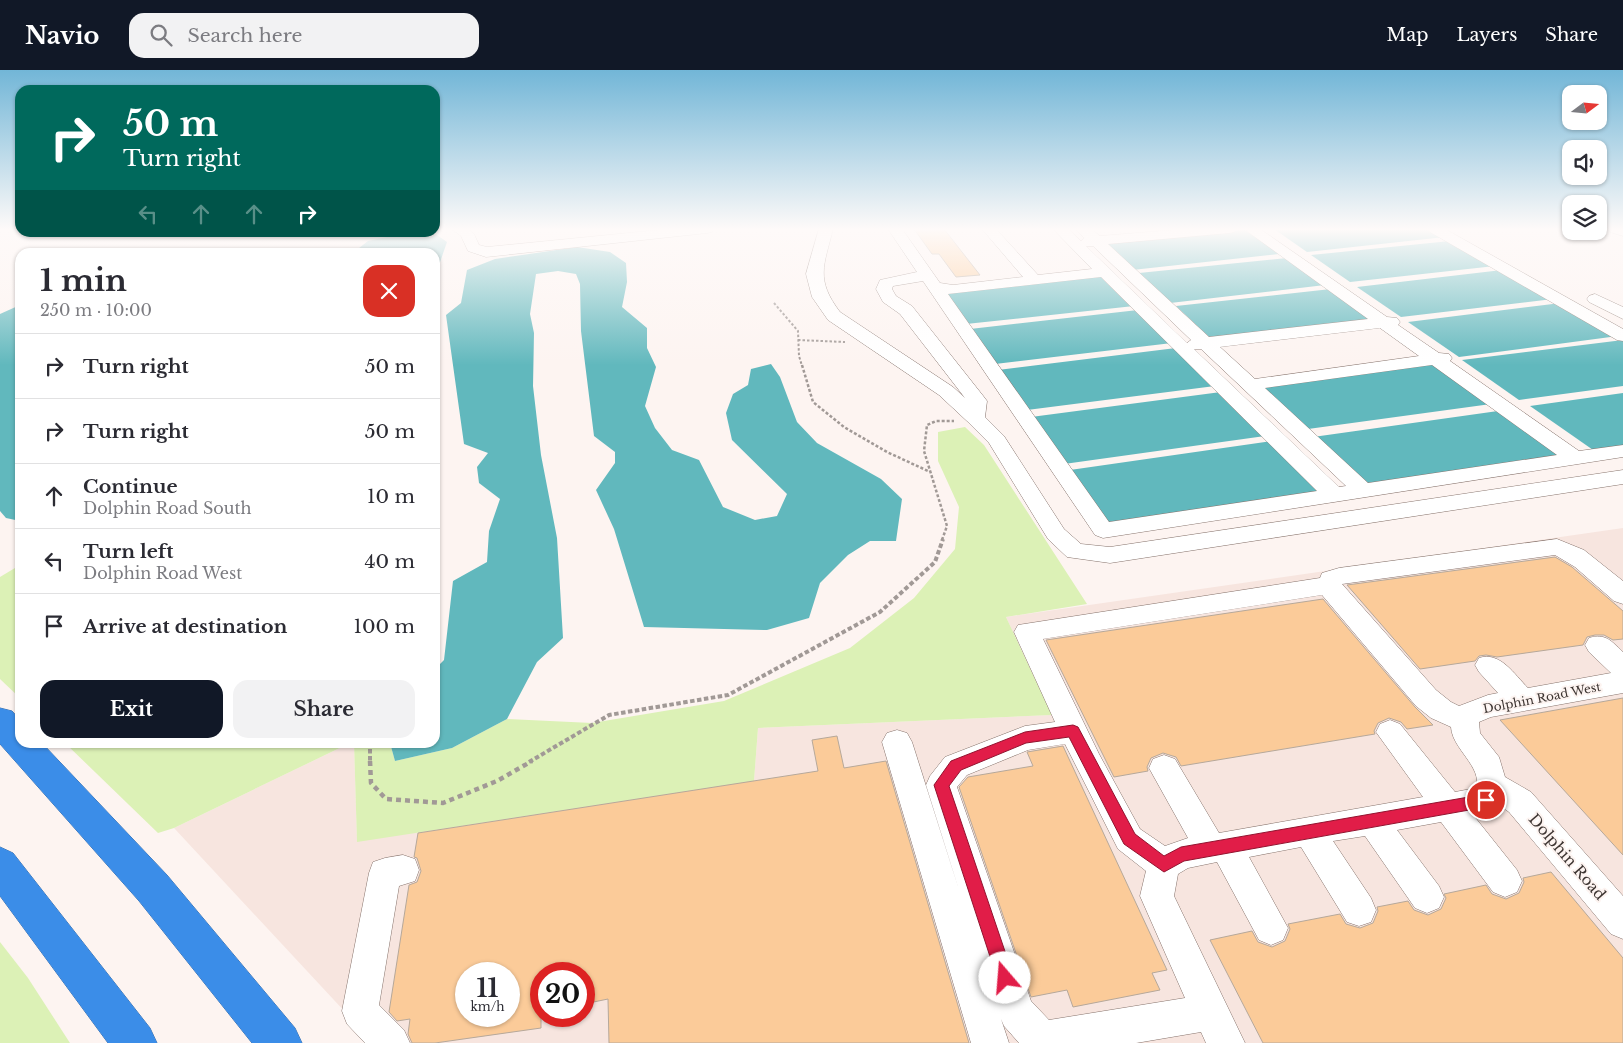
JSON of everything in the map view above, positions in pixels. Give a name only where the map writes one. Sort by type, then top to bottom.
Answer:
[{"type":"highway","points":[[0,721],[15,737]]},
{"type":"highway","points":[[25,748],[153,888],[280,1043]]},
{"type":"highway","points":[[0,865],[135,1043]]},
{"type":"street","points":[[814,274],[820,297],[834,316],[946,391],[997,440],[1056,534],[1075,551],[1102,554],[1130,552],[1623,477]]},
{"type":"street","points":[[926,274],[1103,530],[1623,451]]},
{"type":"street","points":[[1029,274],[1034,280]]},
{"type":"street","points":[[975,418],[977,401],[906,310],[889,299],[884,289],[886,283],[896,280],[931,281],[954,290],[1034,280],[1102,274]]},
{"type":"street","points":[[1107,274],[1334,495]]},
{"type":"street","points":[[1131,274],[1363,490]]},
{"type":"street","points":[[1325,274],[1584,457]]},
{"type":"street","points":[[1517,274],[1623,336]]},
{"type":"street","points":[[1623,296],[1596,299],[1623,314]]},
{"type":"street","points":[[1141,307],[1164,304]]},
{"type":"street","points":[[1180,346],[1391,322]]},
{"type":"street","points":[[1250,385],[1443,358]]},
{"type":"street","points":[[1276,438],[1303,434]]},
{"type":"street","points":[[1328,585],[1331,579],[1339,576],[1557,548],[1568,551],[1578,557],[1623,595]]},
{"type":"street","points":[[1226,1043],[1186,964],[1158,896],[1164,865],[1181,854],[1486,800],[1492,785],[1488,766],[1466,736],[1465,721],[1442,710],[1426,698],[1328,585]]},
{"type":"street","points":[[1164,865],[1129,839],[1088,762],[1027,632],[1328,585]]},
{"type":"street","points":[[1598,645],[1623,668]]},
{"type":"street","points":[[1488,665],[1522,700]]},
{"type":"street","name":"Dolphin Road West","points":[[1465,721],[1470,714],[1488,706],[1623,682]]},
{"type":"street","points":[[1073,731],[1025,738],[956,766],[941,785],[1017,1013],[1042,1040],[1211,1012]]},
{"type":"street","points":[[1390,732],[1505,882]]},
{"type":"street","points":[[897,742],[990,1043]]},
{"type":"street","points":[[1164,768],[1271,928]]},
{"type":"street","name":"Dolphin Road","points":[[1492,785],[1520,802],[1623,922]]},
{"type":"street","points":[[1372,820],[1427,897]]},
{"type":"street","points":[[1308,832],[1359,910]]},
{"type":"street","points":[[391,1043],[360,1011],[385,873],[404,870]]},
{"type":"path","points":[[774,303],[798,331],[799,356],[813,402],[844,427],[887,452],[929,472]]},
{"type":"path","points":[[798,340],[876,344]]},
{"type":"path","points":[[370,748],[371,783],[386,799],[442,803],[497,782],[609,715],[728,695],[880,612],[935,562],[947,526],[924,451],[927,425],[936,421],[975,418]]},
{"type":"shaded area","points":[[1623,528],[1623,1043],[371,1043],[360,1028],[174,828],[340,748],[354,748],[357,841],[754,781],[758,728],[1051,715],[1006,617]]},
{"type":"green space","points":[[965,427],[984,445],[1087,604],[1006,617],[1052,715],[758,728],[754,781],[357,842],[354,748],[391,748],[395,761],[452,748],[507,719],[592,723],[724,701],[850,648],[914,598],[955,549],[959,507],[938,461],[938,432]]},
{"type":"green space","points":[[15,568],[15,693],[0,679],[0,577]]},
{"type":"green space","points":[[70,748],[340,748],[174,828],[158,833]]},
{"type":"green space","points":[[0,942],[28,978],[70,1043],[0,1043]]},
{"type":"water","points":[[466,274],[536,274],[530,314],[534,333],[533,386],[541,455],[557,538],[563,638],[537,662],[507,719],[452,748],[395,761],[391,748],[440,748],[440,664],[444,660],[453,581],[487,562],[489,531],[500,499],[479,483],[477,467],[488,453],[464,444],[446,315],[461,303]]},
{"type":"water","points":[[576,274],[627,274],[622,307],[647,328],[647,348],[656,367],[645,406],[655,428],[672,450],[699,460],[723,507],[755,520],[777,516],[787,494],[732,440],[726,413],[733,394],[748,385],[751,369],[771,364],[780,377],[797,422],[817,443],[881,479],[902,499],[896,541],[870,541],[848,555],[820,583],[809,618],[767,630],[644,627],[614,529],[596,490],[615,463],[615,452],[594,436],[581,331],[580,284]]},
{"type":"water","points":[[1140,274],[1310,274],[1325,285],[1170,303]]},
{"type":"water","points":[[1339,274],[1419,274],[1350,282]]},
{"type":"water","points":[[1464,274],[1510,274],[1553,299],[1401,317],[1357,287]]},
{"type":"water","points":[[1104,276],[1134,306],[966,324],[944,293]]},
{"type":"water","points":[[1331,289],[1375,319],[1211,339],[1176,306]]},
{"type":"water","points":[[1561,303],[1618,336],[1459,357],[1408,322]]},
{"type":"water","points":[[15,307],[15,520],[6,518],[0,511],[0,314]]},
{"type":"water","points":[[1138,310],[1172,343],[995,364],[970,329]]},
{"type":"water","points":[[1623,340],[1623,386],[1519,400],[1462,360]]},
{"type":"water","points":[[1176,348],[1215,386],[1027,410],[998,370]]},
{"type":"water","points":[[1435,364],[1491,404],[1308,429],[1261,386]]},
{"type":"water","points":[[1221,392],[1265,436],[1064,464],[1031,417]]},
{"type":"water","points":[[1623,393],[1623,448],[1596,452],[1530,406]]},
{"type":"water","points":[[1498,411],[1562,458],[1367,487],[1313,437]]},
{"type":"water","points":[[1272,441],[1323,492],[1108,525],[1070,470]]},
{"type":"building","points":[[954,274],[980,275],[956,277]]},
{"type":"building","points":[[1555,557],[1572,567],[1623,611],[1623,639],[1613,640],[1604,635],[1595,635],[1587,637],[1583,645],[1497,657],[1479,656],[1475,661],[1420,669],[1347,585]]},
{"type":"building","points":[[1323,599],[1415,707],[1433,725],[1407,729],[1401,722],[1389,718],[1378,723],[1374,731],[1375,734],[1181,766],[1176,757],[1163,753],[1151,758],[1147,767],[1148,771],[1114,777],[1046,640]]},
{"type":"building","points":[[1623,698],[1623,855],[1500,720]]},
{"type":"building","points":[[837,736],[844,768],[886,761],[969,1043],[609,1043],[608,999],[595,1002],[595,962],[530,962],[530,1027],[541,1028],[435,1043],[412,1043],[408,1034],[410,1019],[397,1021],[389,1012],[409,885],[417,882],[421,871],[417,858],[414,857],[418,833],[818,771],[812,740]]},
{"type":"building","points":[[1063,746],[1167,970],[1152,973],[1160,990],[1073,1007],[1067,990],[1031,997],[959,787],[968,777],[1033,766],[1027,752]]},
{"type":"building","points":[[1551,872],[1623,958],[1623,1043],[1263,1043],[1210,940],[1252,931],[1258,942],[1272,947],[1285,941],[1290,929],[1288,924],[1340,914],[1346,924],[1360,928],[1373,923],[1378,911],[1377,907],[1408,901],[1414,910],[1428,915],[1441,909],[1446,898],[1444,894],[1486,885],[1492,894],[1506,899],[1519,893],[1524,882],[1523,878]]},
{"type":"route","points":[[1005,978],[941,785],[956,766],[1025,738],[1073,731],[1129,839],[1164,865],[1181,854],[1486,800]]}]
